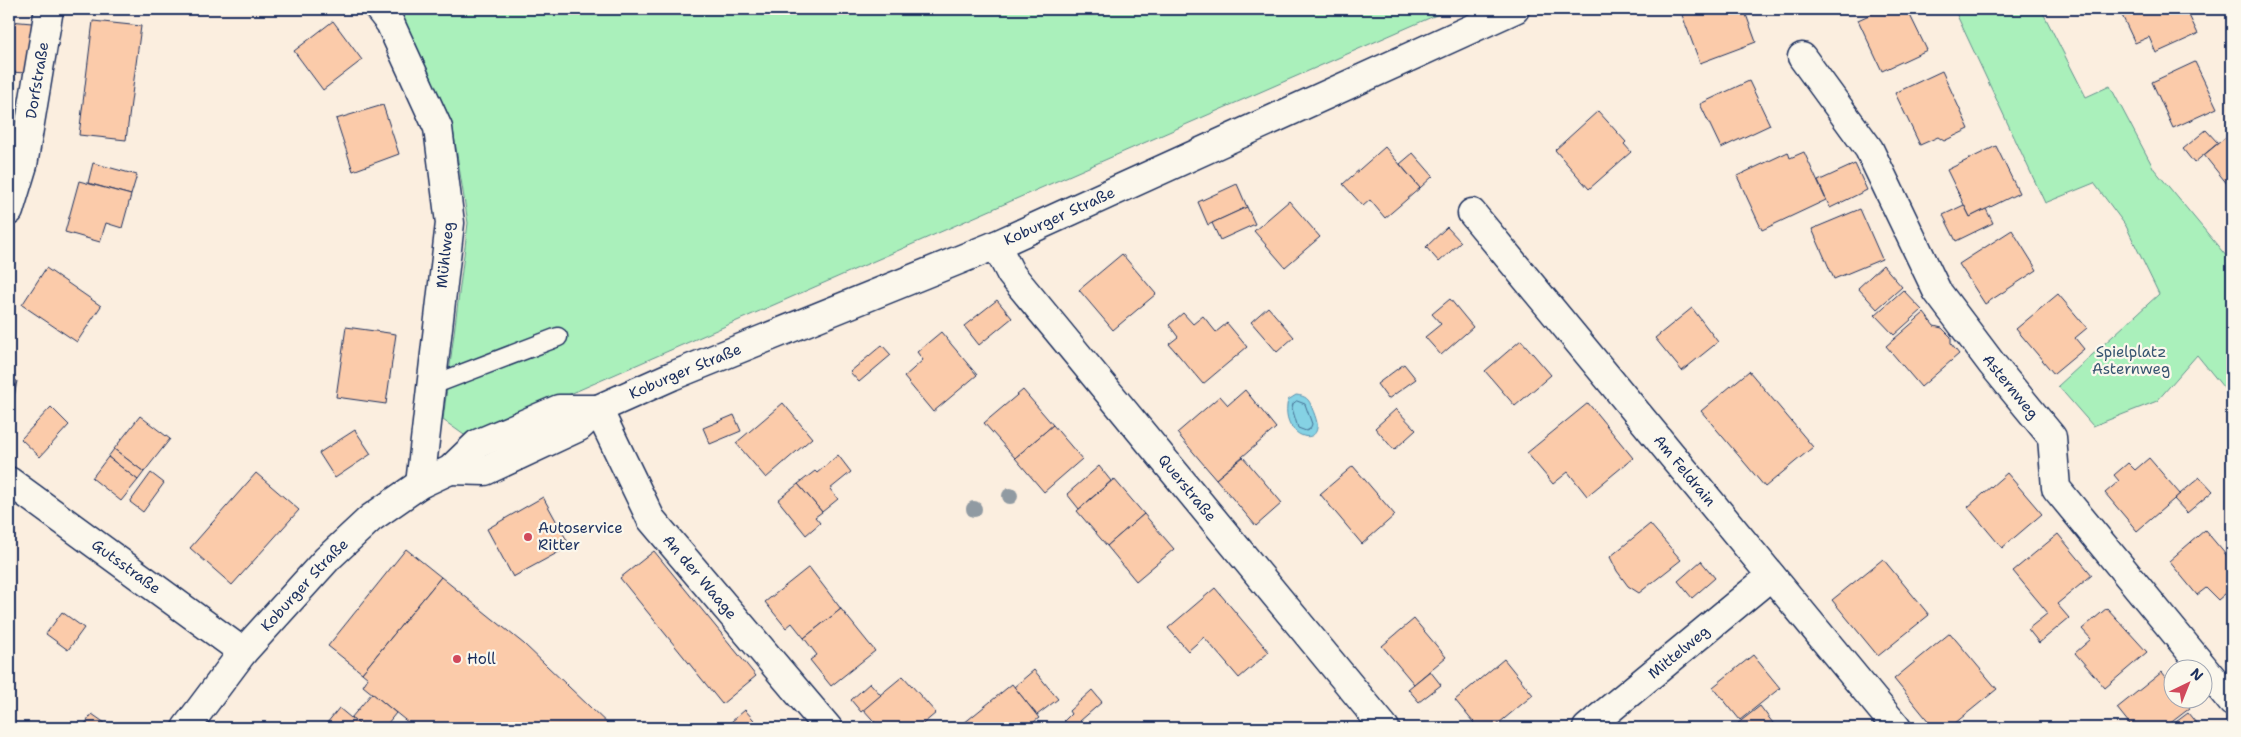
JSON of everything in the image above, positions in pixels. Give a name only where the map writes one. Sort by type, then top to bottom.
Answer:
[{"type":"street","name":"Dorfstraße","points":[[9,211],[23,165],[49,9]]},
{"type":"street","name":"Mühlweg","points":[[379,9],[390,23],[438,128],[450,223],[420,484]]},
{"type":"street","name":"Koburger Straße","points":[[186,728],[243,652],[327,558],[372,518],[420,484],[450,470],[477,444],[559,409],[598,409],[672,376],[996,245],[1514,9]]},
{"type":"street","name":"Asternweg","points":[[1802,57],[1869,149],[1937,291],[1992,364],[2052,437],[2056,488],[2232,702]]},
{"type":"street","name":"Am Feldrain","points":[[1472,213],[1897,728]]},
{"type":"street","name":"Querstraße","points":[[996,245],[1011,274],[1385,728]]},
{"type":"street","name":"An der Waage","points":[[598,409],[651,519],[828,728]]},
{"type":"street","name":"Gutsstraße","points":[[9,481],[243,652]]},
{"type":"street","name":"Mittelweg","points":[[1587,728],[1771,576]]},
{"type":"lane","points":[[430,386],[558,337]]},
{"type":"green space","points":[[396,9],[1450,9],[481,433],[467,437],[443,420],[468,223],[452,123],[403,18]]},
{"type":"green space","name":"Spielplatz Asternweg","points":[[1954,9],[2041,9],[2086,97],[2110,86],[2154,169],[2232,263],[2232,398],[2197,355],[2157,401],[2093,426],[2058,386],[2159,294],[2126,226],[2094,183],[2045,203]]},
{"type":"water","points":[[1296,395],[1305,397],[1308,400],[1317,423],[1316,431],[1307,437],[1300,435],[1294,430],[1289,422],[1287,412],[1288,400]]},
{"type":"building","points":[[1700,9],[1744,9],[1756,42],[1700,63],[1682,15]]},
{"type":"building","points":[[1882,9],[1907,9],[1927,50],[1882,71],[1858,20]]},
{"type":"building","points":[[2119,9],[2186,9],[2198,34],[2156,53],[2149,37],[2135,43]]},
{"type":"building","points":[[9,21],[32,23],[27,73],[9,72]]},
{"type":"building","points":[[93,21],[141,26],[126,140],[79,135]]},
{"type":"building","points":[[333,21],[362,60],[323,90],[294,51]]},
{"type":"building","points":[[2195,62],[2217,108],[2173,128],[2152,82]]},
{"type":"building","points":[[1942,71],[1969,129],[1944,141],[1938,137],[1920,145],[1895,93]]},
{"type":"building","points":[[1749,81],[1770,125],[1721,148],[1700,104]]},
{"type":"building","points":[[383,105],[399,154],[353,171],[336,119]]},
{"type":"building","points":[[1598,111],[1626,142],[1624,144],[1631,152],[1589,189],[1555,150]]},
{"type":"building","points":[[2206,130],[2218,143],[2194,163],[2183,149]]},
{"type":"building","points":[[2232,132],[2232,190],[2204,155]]},
{"type":"building","points":[[1996,146],[2019,193],[1970,217],[1947,170]]},
{"type":"building","points":[[1385,147],[1420,188],[1385,218],[1370,200],[1363,206],[1343,184]]},
{"type":"building","points":[[1788,152],[1790,158],[1804,152],[1826,200],[1762,230],[1737,176]]},
{"type":"building","points":[[1413,153],[1433,176],[1420,188],[1400,164]]},
{"type":"building","points":[[93,163],[137,175],[131,195],[88,183]]},
{"type":"building","points":[[1855,164],[1867,190],[1830,208],[1818,181]]},
{"type":"building","points":[[79,181],[131,195],[122,228],[106,223],[100,242],[65,232]]},
{"type":"building","points":[[1237,184],[1247,207],[1208,225],[1198,202]]},
{"type":"building","points":[[1289,201],[1320,237],[1285,267],[1254,231]]},
{"type":"building","points":[[1964,205],[1970,217],[1986,209],[1993,223],[1956,241],[1943,215]]},
{"type":"building","points":[[1247,207],[1255,224],[1220,240],[1212,223]]},
{"type":"building","points":[[1860,209],[1882,259],[1834,279],[1812,229]]},
{"type":"building","points":[[1447,227],[1461,242],[1439,262],[1426,247]]},
{"type":"building","points":[[2012,230],[2037,270],[1985,304],[1959,264]]},
{"type":"building","points":[[1122,254],[1156,294],[1113,330],[1079,290]]},
{"type":"building","points":[[1883,265],[1902,287],[1877,309],[1858,288]]},
{"type":"building","points":[[46,268],[101,306],[77,342],[22,305]]},
{"type":"building","points":[[1903,290],[1922,310],[1894,335],[1875,315]]},
{"type":"building","points":[[2058,294],[2087,328],[2075,338],[2084,349],[2054,374],[2016,329]]},
{"type":"building","points":[[1450,299],[1473,327],[1441,355],[1425,337],[1441,324],[1432,314]]},
{"type":"building","points":[[997,300],[1012,318],[979,345],[964,326]]},
{"type":"building","points":[[1268,307],[1294,337],[1277,352],[1251,322]]},
{"type":"building","points":[[1692,308],[1718,342],[1682,371],[1655,338]]},
{"type":"building","points":[[1183,313],[1193,324],[1203,316],[1216,332],[1227,323],[1247,347],[1203,384],[1169,344],[1178,337],[1169,325]]},
{"type":"building","points":[[1924,313],[1934,326],[1942,328],[1951,337],[1951,344],[1959,354],[1921,387],[1886,346]]},
{"type":"building","points":[[346,327],[396,334],[386,404],[336,397]]},
{"type":"building","points":[[941,332],[977,375],[933,412],[904,377],[923,360],[917,352]]},
{"type":"building","points":[[1521,340],[1551,375],[1515,406],[1485,371]]},
{"type":"building","points":[[882,345],[891,355],[859,382],[850,372]]},
{"type":"building","points":[[1404,364],[1416,379],[1388,399],[1377,384]]},
{"type":"building","points":[[1749,371],[1813,447],[1765,487],[1701,411]]},
{"type":"building","points":[[9,379],[17,381],[11,413],[9,413]]},
{"type":"building","points":[[1023,390],[1053,425],[1015,458],[984,423]]},
{"type":"building","points":[[1245,390],[1276,428],[1216,479],[1177,433],[1220,396],[1228,405]]},
{"type":"building","points":[[783,403],[812,438],[766,478],[736,443]]},
{"type":"building","points":[[1588,403],[1633,458],[1587,496],[1568,472],[1553,484],[1527,453]]},
{"type":"building","points":[[51,407],[69,425],[40,457],[21,439]]},
{"type":"building","points":[[1396,409],[1416,430],[1394,450],[1375,428]]},
{"type":"building","points":[[734,415],[741,431],[710,444],[703,428]]},
{"type":"building","points":[[140,416],[170,439],[144,472],[114,449]]},
{"type":"building","points":[[1053,425],[1082,459],[1044,492],[1015,458]]},
{"type":"building","points":[[355,430],[371,454],[335,478],[319,453]]},
{"type":"building","points":[[114,449],[144,472],[138,480],[108,457]]},
{"type":"building","points":[[838,455],[851,472],[830,489],[838,499],[822,512],[798,484],[815,471],[817,473]]},
{"type":"building","points":[[108,457],[138,480],[121,501],[92,478]]},
{"type":"building","points":[[1243,457],[1282,503],[1256,526],[1216,479]]},
{"type":"building","points":[[2149,458],[2180,494],[2137,531],[2105,493],[2119,481],[2114,475],[2128,463],[2135,470]]},
{"type":"building","points":[[1099,466],[1111,481],[1079,509],[1067,494]]},
{"type":"building","points":[[1353,466],[1395,515],[1362,544],[1320,494]]},
{"type":"building","points":[[151,473],[164,483],[143,512],[130,502]]},
{"type":"building","points":[[256,473],[299,510],[232,585],[190,548]]},
{"type":"building","points":[[2007,473],[2042,514],[2002,548],[1968,507]]},
{"type":"building","points":[[2200,477],[2213,491],[2187,513],[2174,499]]},
{"type":"building","points":[[1114,479],[1144,514],[1107,546],[1077,511]]},
{"type":"building","points":[[798,484],[822,512],[815,517],[820,523],[806,535],[778,500]]},
{"type":"building","name":"Autoservice Ritter","points":[[543,497],[570,546],[513,577],[487,529]]},
{"type":"building","points":[[1144,514],[1174,549],[1136,581],[1107,546]]},
{"type":"building","points":[[1650,524],[1681,560],[1639,593],[1628,586],[1610,557]]},
{"type":"building","points":[[2205,530],[2232,562],[2232,588],[2218,600],[2206,588],[2197,595],[2169,561]]},
{"type":"building","points":[[2058,534],[2092,575],[2057,604],[2069,618],[2039,643],[2028,629],[2048,613],[2013,571]]},
{"type":"building","points":[[406,549],[441,577],[362,673],[328,646]]},
{"type":"building","points":[[654,551],[756,676],[722,704],[620,578]]},
{"type":"building","points":[[1883,559],[1929,615],[1878,656],[1832,600]]},
{"type":"building","points":[[1701,561],[1715,578],[1692,598],[1678,581]]},
{"type":"building","points":[[809,567],[841,609],[804,638],[792,623],[786,628],[765,602]]},
{"type":"building","name":"Holl","points":[[441,577],[524,644],[612,728],[415,728],[363,686],[368,678],[362,673]]},
{"type":"building","points":[[1215,588],[1269,652],[1239,678],[1204,637],[1188,651],[1168,628]]},
{"type":"building","points":[[2107,608],[2147,652],[2105,688],[2075,653],[2091,639],[2082,629]]},
{"type":"building","points":[[841,609],[875,651],[831,686],[810,660],[817,655],[804,638]]},
{"type":"building","points":[[62,612],[84,628],[68,650],[46,634]]},
{"type":"building","points":[[1414,619],[1446,657],[1414,684],[1382,646]]},
{"type":"building","points":[[1950,633],[1997,689],[1949,728],[1934,728],[1894,679]]},
{"type":"building","points":[[1753,655],[1780,688],[1740,720],[1713,687]]},
{"type":"building","points":[[1504,659],[1533,695],[1493,728],[1478,728],[1455,700]]},
{"type":"building","points":[[1034,670],[1058,699],[1037,715],[1014,687]]},
{"type":"building","points":[[1430,671],[1441,685],[1419,702],[1408,689]]},
{"type":"building","points":[[2162,672],[2164,674],[2164,710],[2187,710],[2164,728],[2133,728],[2117,708]]},
{"type":"building","points":[[903,676],[936,713],[918,728],[880,728],[863,709]]},
{"type":"building","points":[[870,683],[881,695],[861,712],[851,700]]},
{"type":"building","points":[[1012,684],[1039,718],[1026,728],[958,728]]},
{"type":"building","points":[[1092,690],[1102,702],[1080,721],[1087,728],[1071,728],[1064,721],[1071,714],[1069,711]]},
{"type":"building","points":[[372,693],[396,713],[384,728],[364,728],[351,718]]},
{"type":"building","points":[[1760,706],[1776,727],[1740,728],[1737,724]]},
{"type":"building","points":[[339,708],[351,718],[364,728],[323,728]]},
{"type":"building","points":[[745,710],[761,728],[724,728]]},
{"type":"building","points":[[2188,713],[2200,728],[2168,728]]},
{"type":"building","points":[[92,714],[112,728],[82,728]]},
{"type":"place","name":"Autoservice Ritter","points":[[528,537]]},
{"type":"place","name":"Holl","points":[[457,659]]}]
